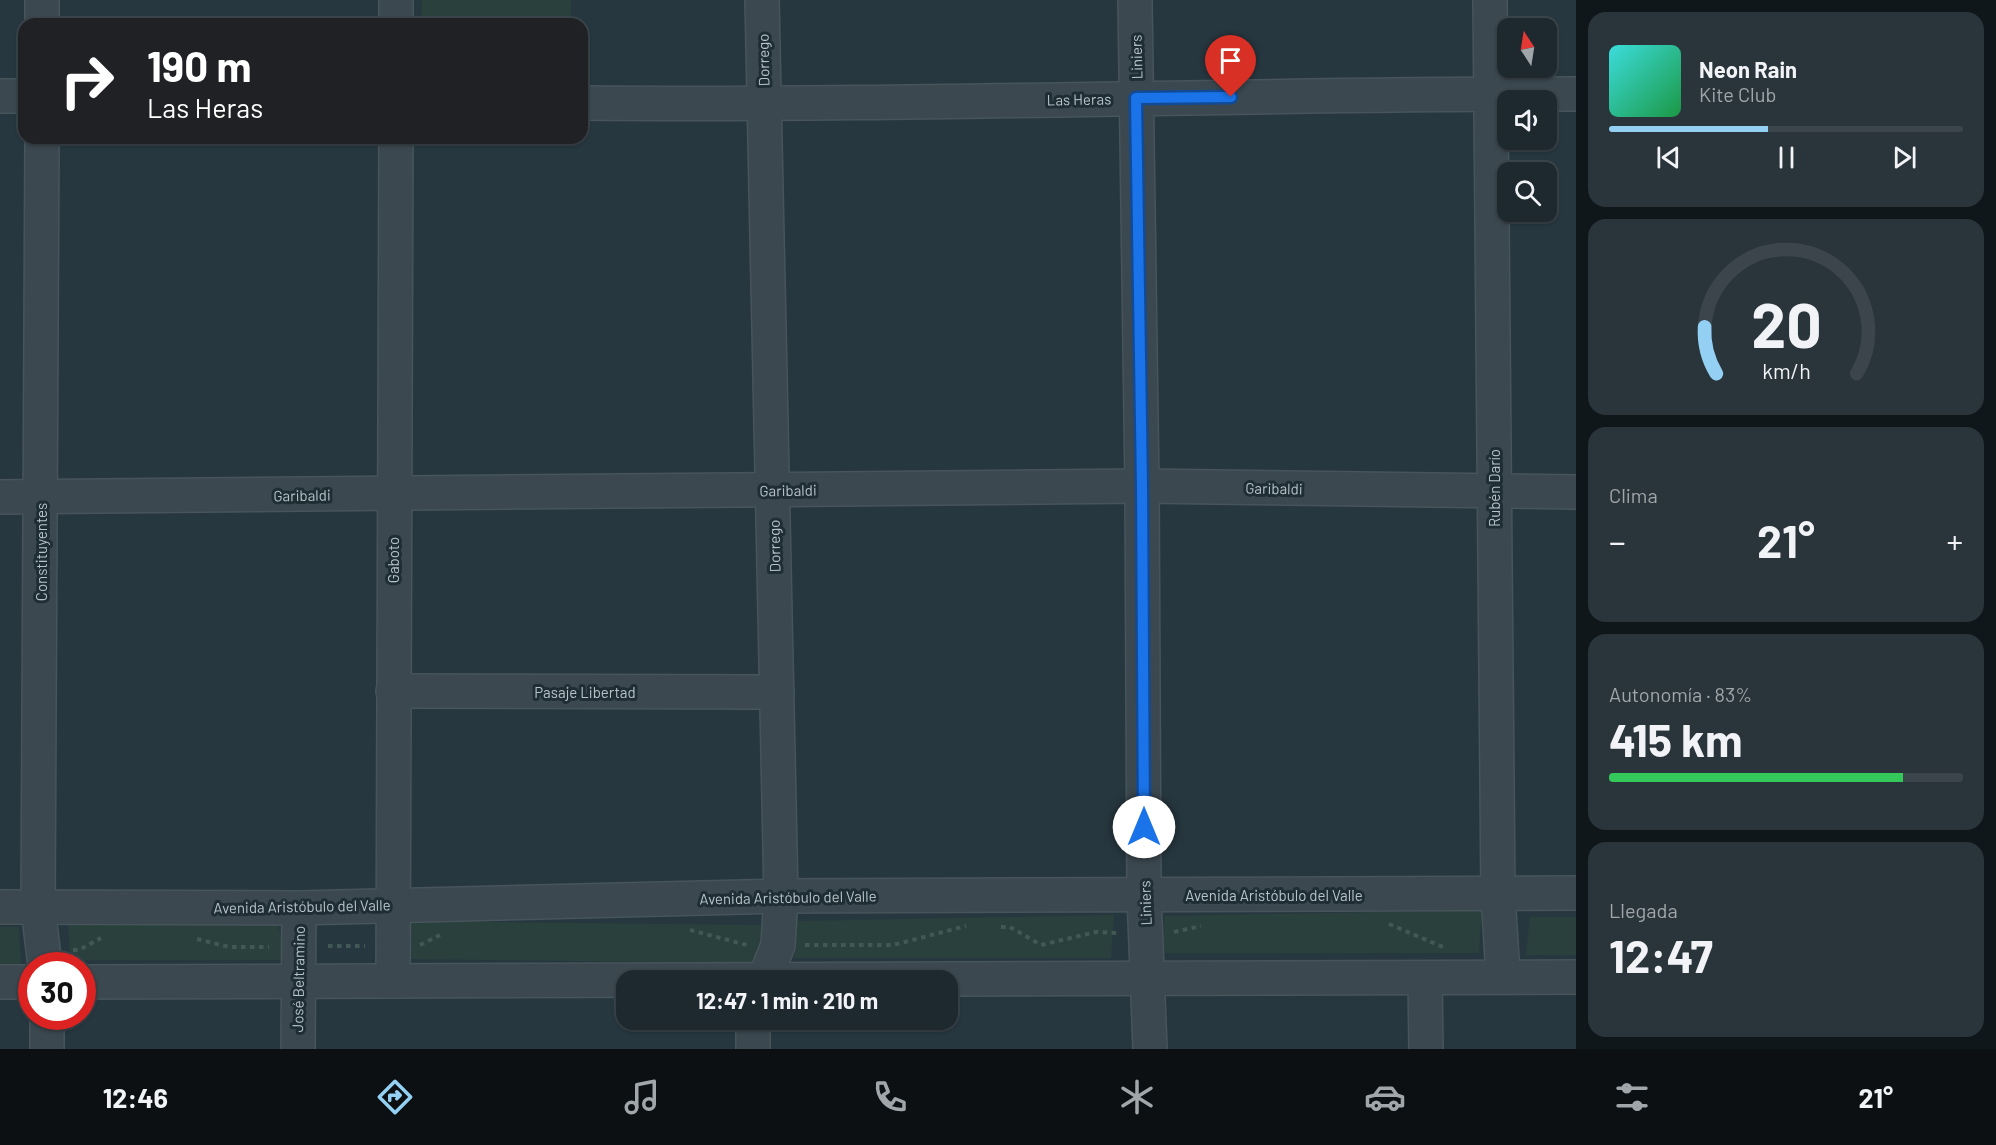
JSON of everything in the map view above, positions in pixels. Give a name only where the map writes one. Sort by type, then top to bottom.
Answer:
[{"type":"street","points":[[42,0],[42,18]]},
{"type":"street","points":[[396,0],[396,18]]},
{"type":"street","name":"Dorrego","points":[[762,0],[781,896],[778,945],[768,970]]},
{"type":"street","name":"Liniers","points":[[1135,0],[1142,486],[1144,895],[1150,1049]]},
{"type":"street","name":"Rubén Darío","points":[[1490,0],[1498,894],[1503,976]]},
{"type":"street","name":"Las Heras","points":[[588,103],[764,105],[1136,98],[1576,94]]},
{"type":"street","points":[[0,96],[18,96]]},
{"type":"street","name":"Constituyentes","points":[[42,144],[42,497],[38,908],[43,952]]},
{"type":"street","name":"Gaboto","points":[[393,981],[396,144]]},
{"type":"street","name":"Garibaldi","points":[[0,497],[1142,486],[1576,492]]},
{"type":"street","name":"Pasaje Libertad","points":[[393,691],[777,692]]},
{"type":"street","name":"Avenida Aristóbulo del Valle","points":[[0,907],[299,908],[781,896],[1576,894]]},
{"type":"street","name":"José Beltramino","points":[[298,1049],[299,908]]},
{"type":"street","points":[[958,980],[1576,977]]},
{"type":"street","points":[[1425,978],[1426,1049]]},
{"type":"street","points":[[96,982],[616,981]]},
{"type":"street","points":[[0,982],[18,982]]},
{"type":"street","points":[[47,1030],[48,1049]]},
{"type":"street","points":[[753,1030],[753,1049]]},
{"type":"path","points":[[1386,923],[1444,947]]},
{"type":"path","points":[[990,926],[1010,927],[1041,945],[1096,932],[1168,934],[1207,924]]},
{"type":"path","points":[[682,930],[693,930],[739,945],[893,945],[970,925]]},
{"type":"path","points":[[195,939],[230,947],[420,945],[445,933]]},
{"type":"path","points":[[71,952],[104,937]]},
{"type":"green space","points":[[422,0],[571,0],[571,18],[421,18]]},
{"type":"green space","points":[[1482,910],[1479,953],[1161,953],[1165,916]]},
{"type":"green space","points":[[1114,915],[1111,958],[794,958],[797,921]]},
{"type":"green space","points":[[1530,917],[1576,917],[1576,955],[1526,955]]},
{"type":"green space","points":[[68,920],[278,922],[285,960],[96,960],[96,952],[70,952]]},
{"type":"green space","points":[[401,921],[771,925],[773,963],[398,959]]},
{"type":"green space","points":[[0,927],[19,927],[20,952],[18,952],[18,966],[0,965]]},
{"type":"route","points":[[1144,827],[1136,98],[1231,97]]}]
